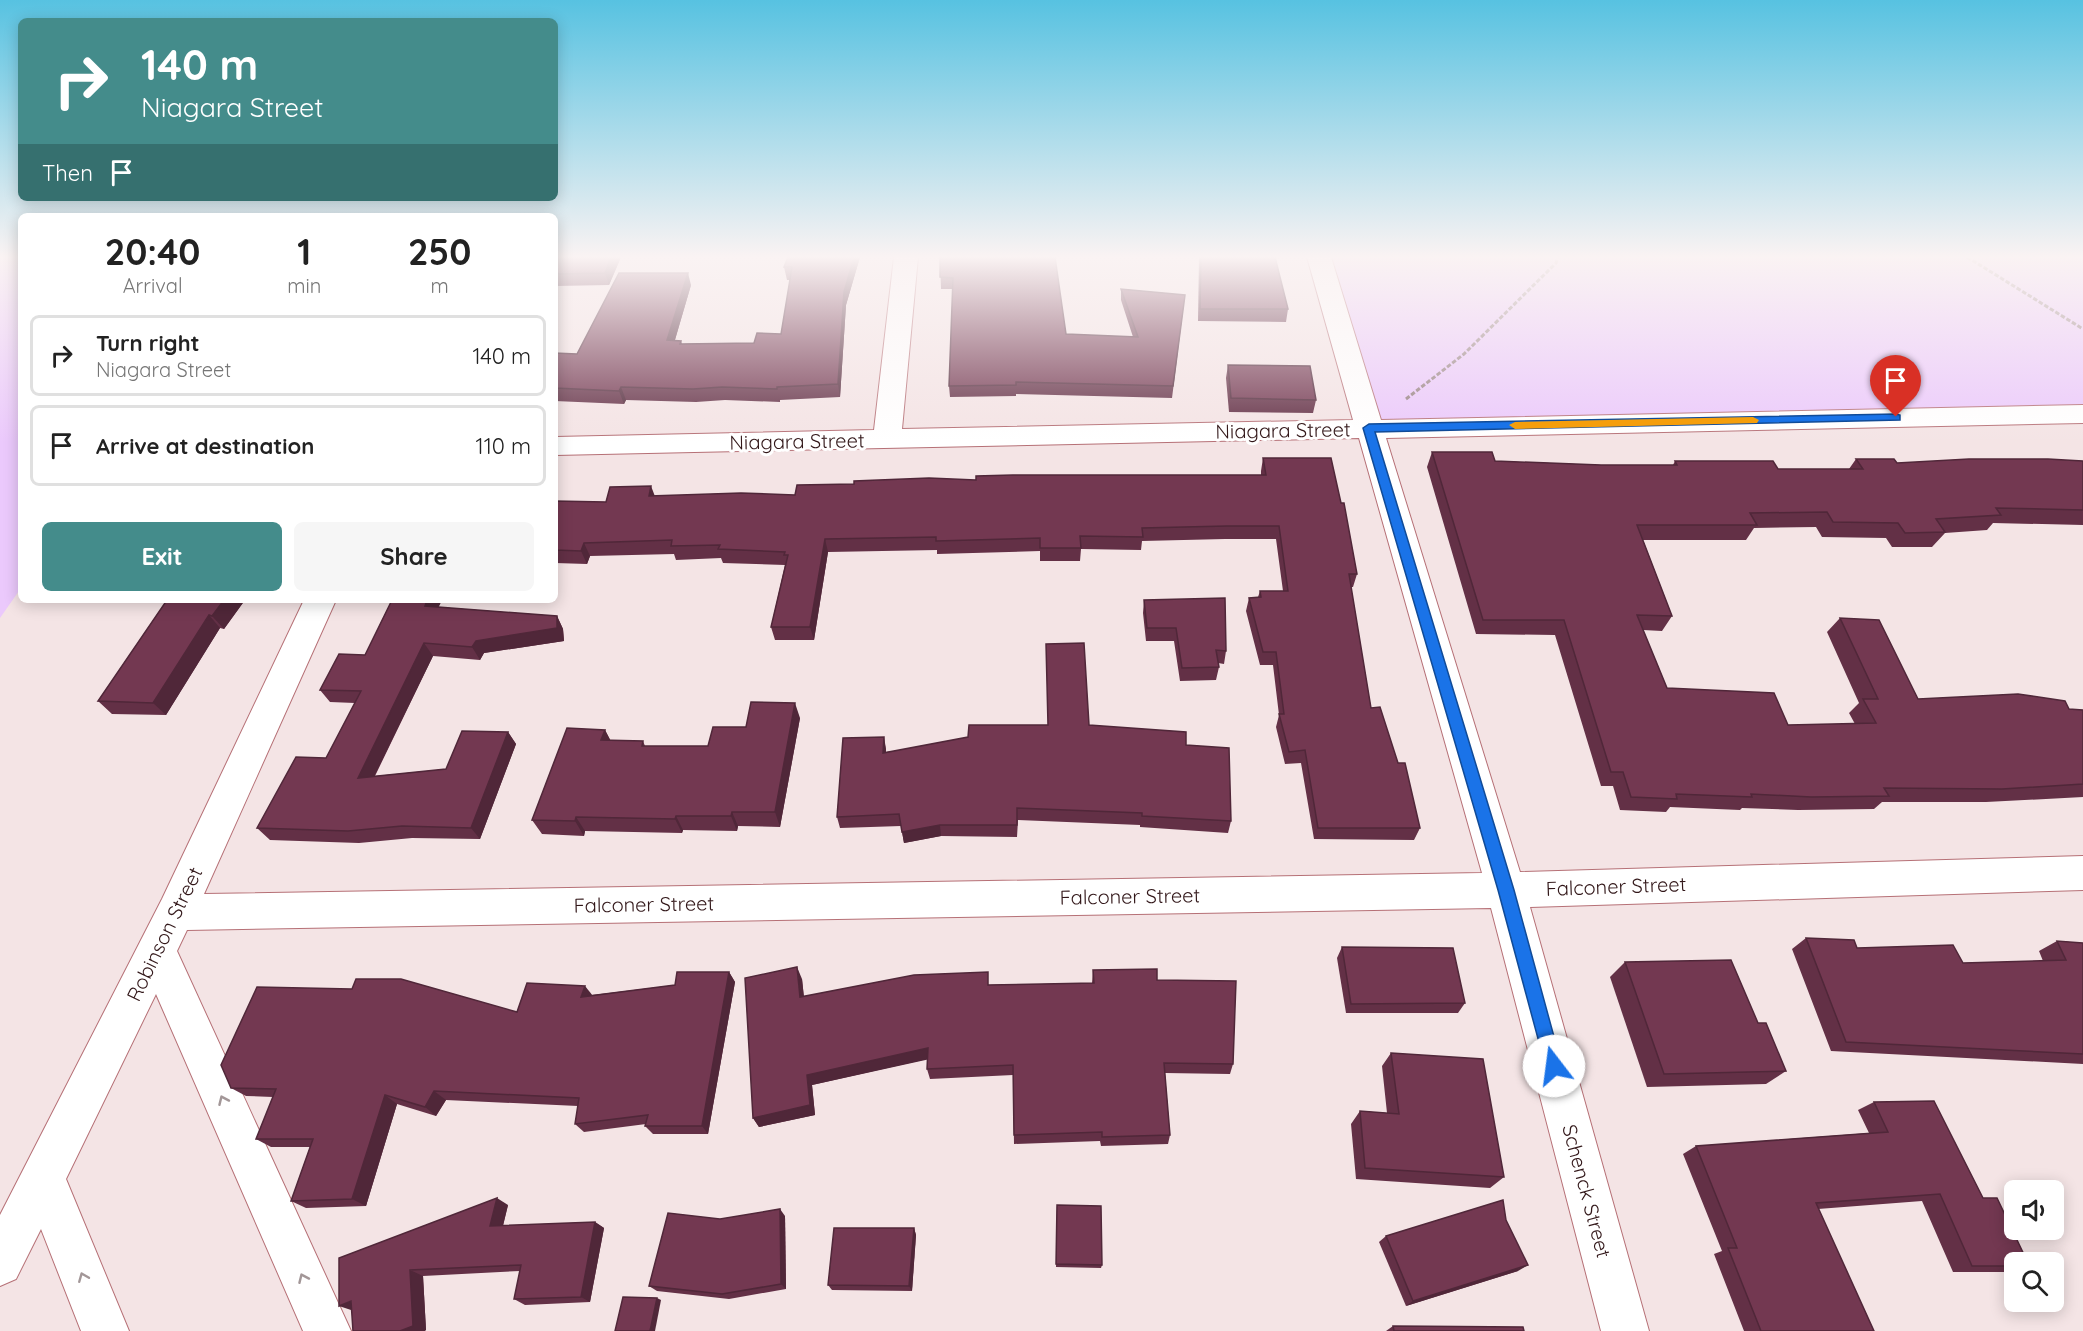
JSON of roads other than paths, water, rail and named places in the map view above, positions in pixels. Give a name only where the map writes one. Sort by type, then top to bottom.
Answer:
[{"type":"street","points":[[887,439],[900,319]]},
{"type":"street","name":"Schenck Street","points":[[1337,319],[1506,890],[1625,1331]]},
{"type":"street","name":"Niagara Street","points":[[558,446],[2083,414]]},
{"type":"street","name":"Robinson Street","points":[[0,1263],[176,912],[319,603]]},
{"type":"street","name":"Falconer Street","points":[[176,912],[1506,890],[2083,873]]},
{"type":"street","points":[[157,951],[327,1331]]},
{"type":"street","points":[[43,1178],[105,1331]]}]
